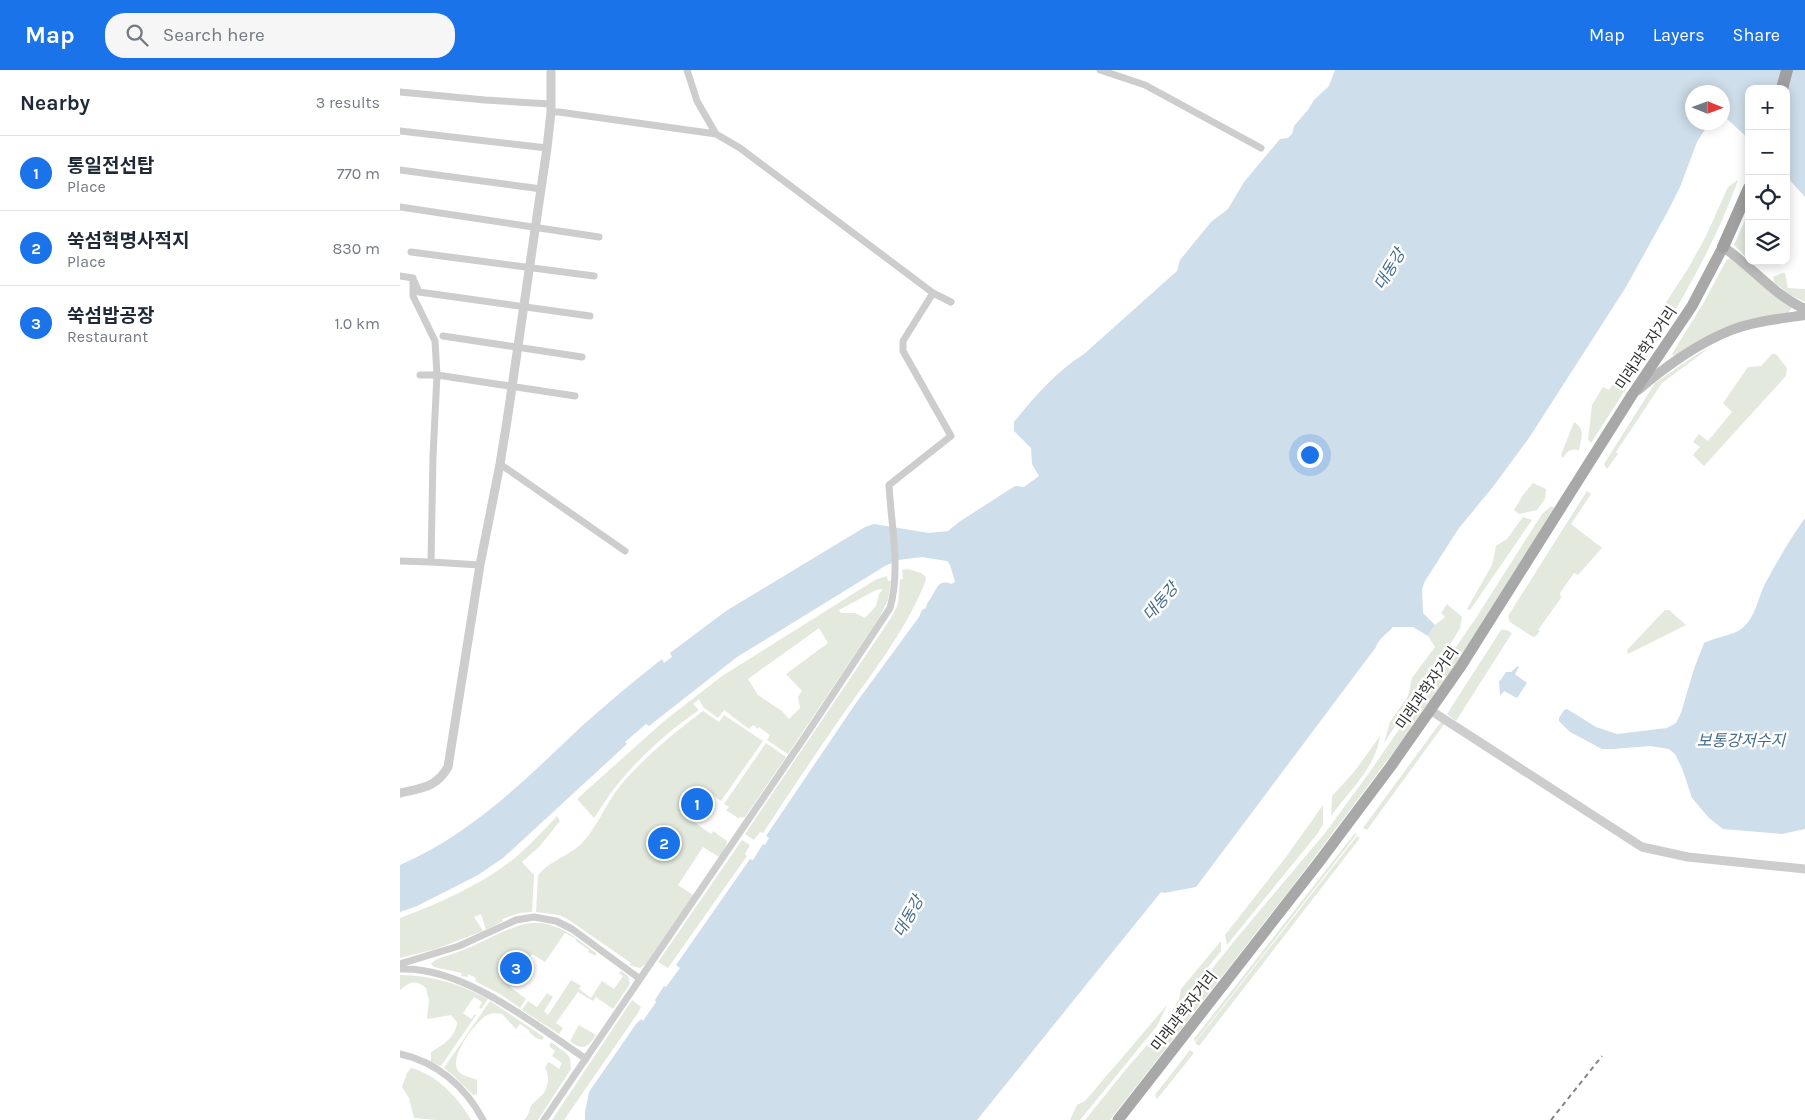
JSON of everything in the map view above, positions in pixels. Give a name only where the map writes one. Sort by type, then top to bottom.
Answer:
[{"type":"highway","points":[[1783,85],[1786,70]]},
{"type":"highway","points":[[1723,248],[1745,198]]},
{"type":"main road","points":[[1723,248],[1737,256],[1775,290],[1805,309]]},
{"type":"main road","name":"미래과학자거리","points":[[1118,1120],[1319,862],[1391,766],[1430,710],[1502,604],[1632,395],[1692,306],[1723,248]]},
{"type":"main road","points":[[1632,395],[1668,365],[1688,352],[1730,331],[1768,321],[1805,315]]},
{"type":"street","points":[[400,793],[434,784],[448,767],[480,564],[500,464],[547,148],[551,108],[551,70]]},
{"type":"street","points":[[687,70],[697,100],[716,134]]},
{"type":"street","points":[[1100,70],[1145,84],[1261,148]]},
{"type":"street","points":[[400,92],[551,108],[716,134],[740,148],[933,293],[951,302]]},
{"type":"street","points":[[400,131],[547,148]]},
{"type":"street","points":[[400,170],[541,188]]},
{"type":"street","points":[[400,207],[599,237]]},
{"type":"street","points":[[411,252],[594,276]]},
{"type":"street","points":[[400,276],[413,278]]},
{"type":"street","points":[[413,278],[419,292],[590,316]]},
{"type":"street","points":[[413,278],[413,296],[435,341],[437,374],[431,562]]},
{"type":"street","points":[[544,1120],[890,608],[894,592],[895,570],[889,485],[951,436],[904,351],[903,341],[933,293]]},
{"type":"street","points":[[443,336],[582,357]]},
{"type":"street","points":[[420,375],[437,374],[575,396]]},
{"type":"street","points":[[500,464],[625,551]]},
{"type":"street","points":[[400,561],[480,564]]},
{"type":"street","points":[[1430,710],[1642,847],[1688,857],[1805,869]]},
{"type":"street","points":[[400,964],[459,946],[516,920],[534,917],[556,921],[572,929],[640,979]]},
{"type":"street","points":[[400,969],[428,972],[462,982],[498,1001],[586,1059]]},
{"type":"street","points":[[400,1054],[420,1059],[446,1075],[470,1097],[483,1120]]},
{"type":"shaded area","points":[[1738,180],[1724,215],[1691,283],[1591,443],[1588,440],[1592,405],[1603,387],[1609,390],[1689,267],[1706,236],[1728,187]]},
{"type":"shaded area","points":[[1745,220],[1745,256],[1734,245]]},
{"type":"shaded area","points":[[1733,258],[1791,305],[1791,309],[1788,313],[1674,356],[1672,354],[1704,302],[1726,261]]},
{"type":"shaded area","points":[[1785,273],[1788,288],[1805,289],[1805,302],[1790,295],[1774,282],[1773,277]]},
{"type":"shaded area","points":[[1709,348],[1662,383],[1616,452],[1618,454],[1607,469],[1604,464],[1655,383]]},
{"type":"shaded area","points":[[1772,354],[1776,354],[1787,368],[1786,376],[1704,466],[1693,455],[1700,447],[1693,442],[1699,434],[1708,441],[1732,412],[1723,403],[1748,367],[1761,366]]},
{"type":"shaded area","points":[[1574,422],[1581,431],[1579,450],[1574,449],[1570,451],[1563,458],[1561,455]]},
{"type":"shaded area","points":[[1533,483],[1546,489],[1545,499],[1537,510],[1519,514],[1514,510]]},
{"type":"shaded area","points":[[1587,491],[1591,494],[1571,524],[1602,548],[1578,575],[1574,573],[1560,593],[1561,598],[1538,630],[1540,631],[1533,637],[1510,622],[1508,616]]},
{"type":"shaded area","points":[[1551,506],[1554,508],[1456,664],[1401,742],[1298,879],[1110,1120],[1085,1120],[1325,833],[1369,773],[1476,618],[1542,514]]},
{"type":"shaded area","points":[[1523,517],[1532,520],[1470,610],[1467,609],[1492,565],[1496,546],[1507,539]]},
{"type":"shaded area","points":[[908,569],[921,573],[925,576],[926,580],[910,615],[763,833],[760,832],[754,840],[745,834],[891,618],[898,604],[900,579],[903,579],[902,570]]},
{"type":"shaded area","points":[[887,576],[888,581],[891,581],[888,600],[879,618],[788,754],[767,740],[770,735],[759,727],[758,729],[753,725],[749,729],[724,710],[718,718],[703,707],[699,699],[693,704],[699,710],[665,736],[625,775],[594,818],[577,799],[663,722],[722,676],[875,580]],"holes":[[[883,589],[879,594],[876,606],[865,618],[855,613],[841,613],[839,610],[876,590]],[[819,628],[828,643],[786,674],[802,691],[798,697],[800,708],[789,719],[782,711],[758,695],[748,679]]]},
{"type":"shaded area","points":[[1447,604],[1462,617],[1460,628],[1384,743],[1390,722],[1408,696],[1412,678],[1435,647],[1428,636],[1435,625],[1445,617],[1441,613]]},
{"type":"shaded area","points":[[1665,610],[1669,610],[1686,625],[1628,654],[1627,650]]},
{"type":"shaded area","points":[[1501,630],[1507,630],[1512,633],[1456,721],[1447,714]]},
{"type":"shaded area","points":[[703,711],[719,722],[724,715],[763,741],[721,801],[702,787],[691,792],[686,797],[683,814],[711,834],[713,831],[727,841],[726,846],[719,857],[703,847],[678,885],[693,895],[646,964],[640,968],[629,965],[631,963],[569,920],[559,915],[536,912],[538,876],[547,867],[581,844],[629,775],[659,746]]},
{"type":"shaded area","points":[[1440,723],[1445,723],[1367,830],[1363,828]]},
{"type":"shaded area","points":[[1380,736],[1373,758],[1361,778],[1331,816],[1332,796],[1354,772]]},
{"type":"shaded area","points":[[766,743],[786,757],[745,817],[738,818],[726,810],[729,807],[724,804]]},
{"type":"shaded area","points":[[1323,805],[1323,824],[1318,833],[1227,945],[1225,935],[1286,857]]},
{"type":"shaded area","points":[[557,816],[560,821],[539,847],[522,862],[534,875],[532,912],[519,913],[502,919],[503,921],[486,930],[481,914],[474,917],[483,931],[436,949],[400,958],[400,918],[446,899],[490,876],[521,852]]},
{"type":"shaded area","points":[[1355,833],[1357,834],[1195,1042],[1194,1039]]},
{"type":"shaded area","points":[[1357,836],[1360,838],[1199,1046],[1195,1043]]},
{"type":"shaded area","points":[[742,840],[750,845],[745,854],[747,856],[668,968],[658,962]]},
{"type":"shaded area","points":[[531,923],[549,925],[566,932],[581,942],[596,953],[596,956],[588,952],[589,950],[576,941],[576,939],[565,933],[545,962],[532,954],[510,987],[526,999],[520,1008],[500,994],[475,981],[476,978],[468,974],[467,977],[461,976],[462,973],[434,967],[431,964],[511,928]]},
{"type":"shaded area","points":[[1221,941],[1221,951],[1169,1016],[1179,999],[1181,989]]},
{"type":"shaded area","points":[[621,971],[628,976],[630,984],[613,1009],[596,997],[593,1001],[578,992],[556,1023],[563,1028],[559,1034],[522,1010],[528,1001],[537,1007],[547,993],[553,997],[544,1011],[548,1015],[571,980],[581,986],[579,989],[591,998],[602,981],[614,989],[623,976],[619,973]]},
{"type":"shaded area","points":[[400,975],[412,975],[446,981],[488,999],[481,1009],[479,1008],[482,1002],[474,997],[463,1013],[471,1019],[476,1015],[441,1066],[431,1062],[431,1052],[451,1036],[457,1022],[451,1015],[428,1019],[429,1001],[426,988],[419,983],[413,983],[406,985],[400,990]]},
{"type":"shaded area","points":[[632,1000],[641,1007],[638,1013],[564,1120],[552,1120]]},
{"type":"shaded area","points":[[490,1001],[544,1037],[542,1040],[536,1038],[520,1024],[516,1029],[502,1014],[487,1015],[482,1019],[459,1050],[456,1066],[463,1075],[477,1080],[477,1094],[473,1095],[444,1068]]},
{"type":"shaded area","points":[[1167,1005],[1157,1026],[1080,1120],[1070,1120],[1077,1105],[1085,1101]]},
{"type":"shaded area","points":[[579,1025],[596,1035],[584,1047],[570,1041]]},
{"type":"shaded area","points":[[551,1042],[570,1058],[571,1069],[538,1120],[524,1120],[532,1105],[547,1087],[548,1075],[545,1067],[549,1062],[559,1069],[562,1063],[552,1056],[555,1051],[549,1046]]},
{"type":"shaded area","points":[[1190,1050],[1194,1053],[1157,1099],[1155,1095]]},
{"type":"shaded area","points":[[411,1068],[438,1081],[460,1103],[471,1120],[414,1118],[409,1098],[402,1087]]},
{"type":"water","name":"대동강","points":[[1335,70],[1805,70],[1805,197],[1790,180],[1790,85],[1745,85],[1745,135],[1730,122],[1730,85],[1685,85],[1685,130],[1705,130],[1697,142],[1680,187],[1626,287],[1529,438],[1459,528],[1425,581],[1422,589],[1423,613],[1435,625],[1428,636],[1413,627],[1393,627],[1381,639],[1196,887],[1161,892],[977,1120],[585,1120],[589,1092],[636,1024],[641,1019],[643,1021],[664,986],[666,987],[680,968],[676,965],[750,859],[753,860],[763,844],[765,845],[769,838],[766,836],[856,703],[919,617],[922,610],[926,608],[939,585],[941,583],[951,584],[955,582],[950,565],[947,561],[922,557],[898,560],[885,566],[737,657],[649,726],[646,724],[625,742],[627,744],[503,858],[478,875],[417,906],[400,912],[400,865],[451,838],[475,821],[498,803],[622,691],[662,659],[664,663],[672,657],[670,653],[726,611],[865,527],[874,524],[929,533],[948,531],[1015,486],[1024,487],[1039,476],[1032,464],[1031,448],[1014,431],[1014,422],[1055,376],[1084,354],[1177,271],[1180,260],[1211,222],[1228,209],[1244,182],[1280,139],[1288,138],[1292,134],[1294,126],[1314,100],[1329,86]]},
{"type":"water","name":"보통강저수지","points":[[1805,518],[1805,829],[1782,834],[1723,829],[1709,818],[1692,798],[1682,768],[1675,754],[1669,749],[1650,746],[1602,749],[1570,732],[1559,721],[1559,718],[1564,710],[1567,709],[1596,727],[1617,734],[1667,728],[1676,723],[1704,643],[1737,632],[1750,620],[1774,567]]},
{"type":"water","points":[[1518,666],[1515,674],[1527,683],[1517,698],[1504,691],[1500,696],[1499,680],[1506,672],[1511,672]]},
{"type":"railway","points":[[1551,1120],[1602,1056]]},
{"type":"place","name":"통일전선탑","points":[[697,804]]},
{"type":"place","name":"쑥섬혁명사적지","points":[[664,843]]},
{"type":"place","name":"쑥섬밥공장","points":[[516,968]]}]
